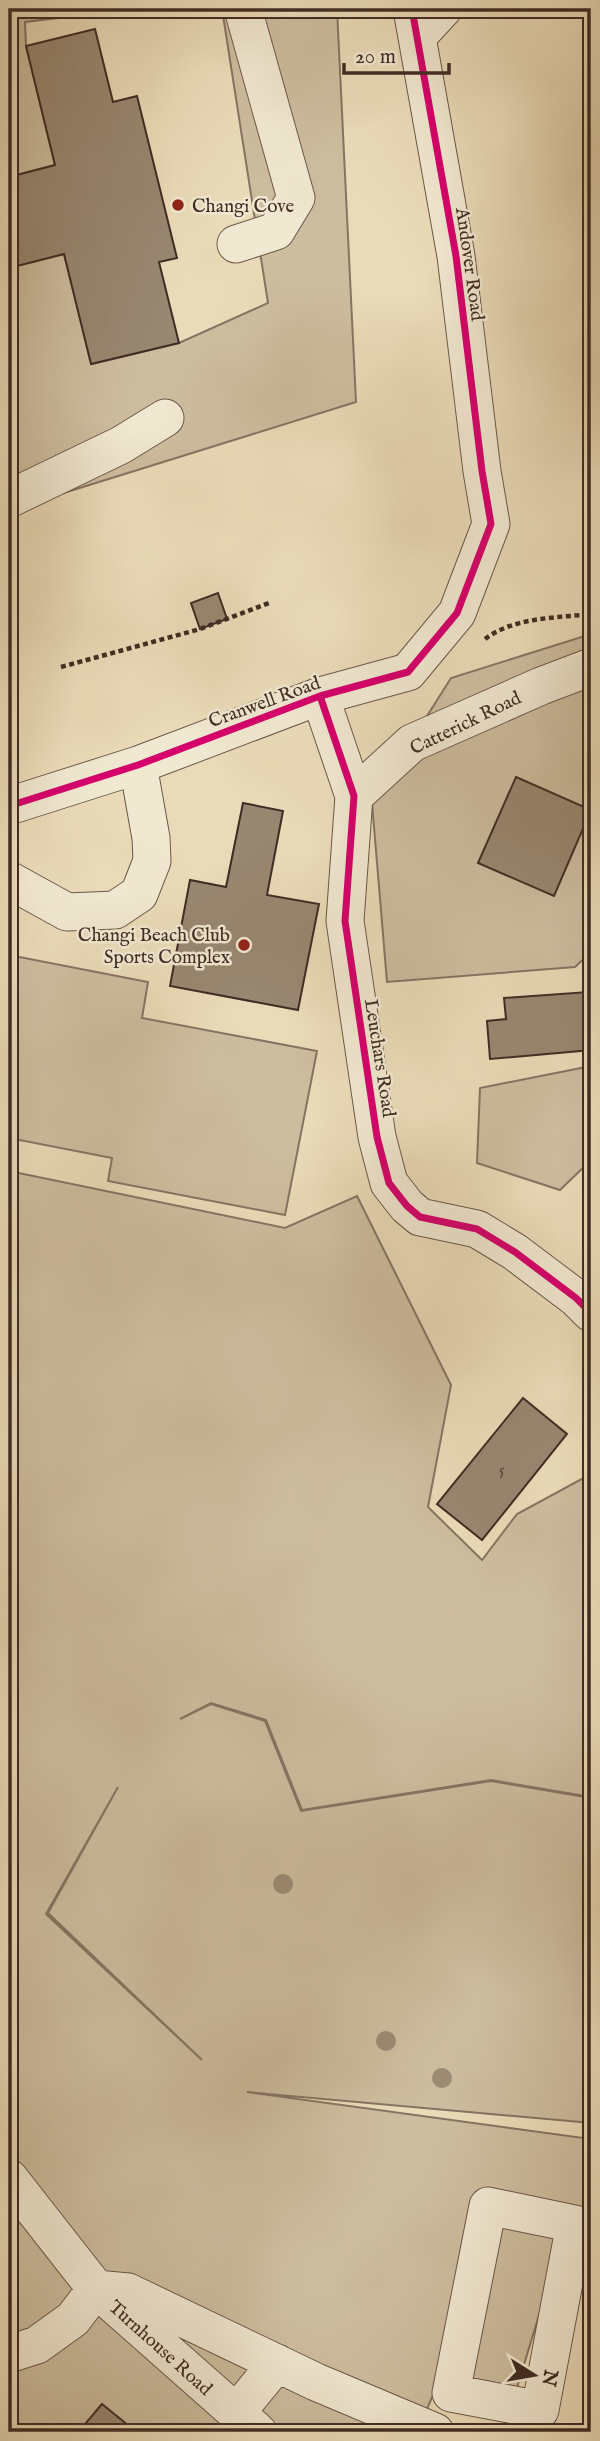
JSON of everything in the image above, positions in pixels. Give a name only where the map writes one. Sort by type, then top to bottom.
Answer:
[{"type":"street","points":[[236,244],[276,231],[296,198],[243,9]]},
{"type":"street","points":[[415,23],[443,9]]},
{"type":"street","name":"Andover Road","points":[[415,23],[456,256],[491,524]]},
{"type":"street","points":[[9,499],[121,445],[165,418]]},
{"type":"street","name":"Cranwell Road","points":[[9,806],[138,765],[320,696],[408,672],[457,613],[491,524]]},
{"type":"street","points":[[541,686],[591,667]]},
{"type":"street","name":"Catterick Road","points":[[354,796],[412,743],[541,686],[591,693]]},
{"type":"street","name":"Leuchars Road","points":[[320,696],[354,796],[345,921],[377,1137],[389,1183],[407,1206],[421,1217],[477,1229],[515,1252],[576,1298],[591,1313]]},
{"type":"street","points":[[9,880],[67,912],[115,910],[139,894],[152,861],[151,838],[138,765]]},
{"type":"street","name":"Turnhouse Road","points":[[9,2178],[96,2289],[247,2423]]},
{"type":"street","points":[[488,2206],[575,2224],[575,2312],[540,2410],[451,2393],[488,2206]]},
{"type":"street","points":[[96,2289],[128,2292],[277,2363],[435,2432]]},
{"type":"street","name":"Turnhouse Road","points":[[9,2354],[37,2345],[73,2319],[96,2289]]},
{"type":"street","points":[[247,2423],[277,2363]]},
{"type":"path","points":[[61,667],[200,628],[269,603]]},
{"type":"shaded area","points":[[9,9],[134,9],[25,22],[26,46],[55,165],[9,177]]},
{"type":"shaded area","points":[[222,9],[337,9],[356,402],[9,510],[9,268],[64,254],[92,364],[179,343],[268,303]]},
{"type":"shaded area","points":[[591,634],[591,952],[575,967],[387,982],[372,803],[451,678]]},
{"type":"shaded area","points":[[9,955],[148,982],[142,1018],[317,1051],[285,1215],[108,1181],[112,1158],[9,1138]]},
{"type":"shaded area","points":[[591,1066],[591,1160],[560,1190],[477,1163],[480,1088]]},
{"type":"shaded area","points":[[9,1171],[285,1228],[357,1196],[451,1385],[428,1507],[482,1560],[517,1514],[591,1474],[591,1797],[491,1780],[302,1810],[266,1720],[211,1703],[180,1719],[211,1704],[265,1721],[301,1811],[491,1781],[591,1798],[591,2123],[247,2092],[591,2139],[591,2286],[550,2279],[516,2391],[440,2379],[417,2432],[9,2432]],"holes":[[[118,1787],[48,1913],[202,2060],[46,1914]]]},
{"type":"building","points":[[95,29],[113,102],[137,96],[177,258],[159,262],[179,343],[91,364],[64,254],[9,268],[9,177],[55,165],[26,46]]},
{"type":"building","points":[[218,593],[227,619],[200,629],[191,603]]},
{"type":"building","points":[[516,777],[591,810],[554,896],[478,863]]},
{"type":"building","name":"Changi Beach Club Sports Complex","points":[[243,803],[283,811],[267,895],[319,904],[298,1010],[170,986],[190,880],[226,887]]},
{"type":"building","points":[[588,992],[591,1050],[490,1059],[487,1021],[506,1019],[504,998]]},
{"type":"building","points":[[523,1398],[567,1434],[482,1540],[437,1504]]},
{"type":"building","points":[[102,2404],[129,2426],[124,2432],[95,2432],[85,2424]]},
{"type":"cycle path","points":[[9,806],[138,765],[320,696],[408,672],[457,613],[491,524],[456,256],[412,9]]},
{"type":"cycle path","points":[[320,696],[354,796],[345,921],[377,1137],[389,1183],[407,1206],[420,1217],[477,1229],[515,1252],[576,1298],[591,1313]]},
{"type":"place","name":"Changi Cove","points":[[178,205]]},
{"type":"place","name":"Changi Beach Club Sports Complex","points":[[244,945]]}]
